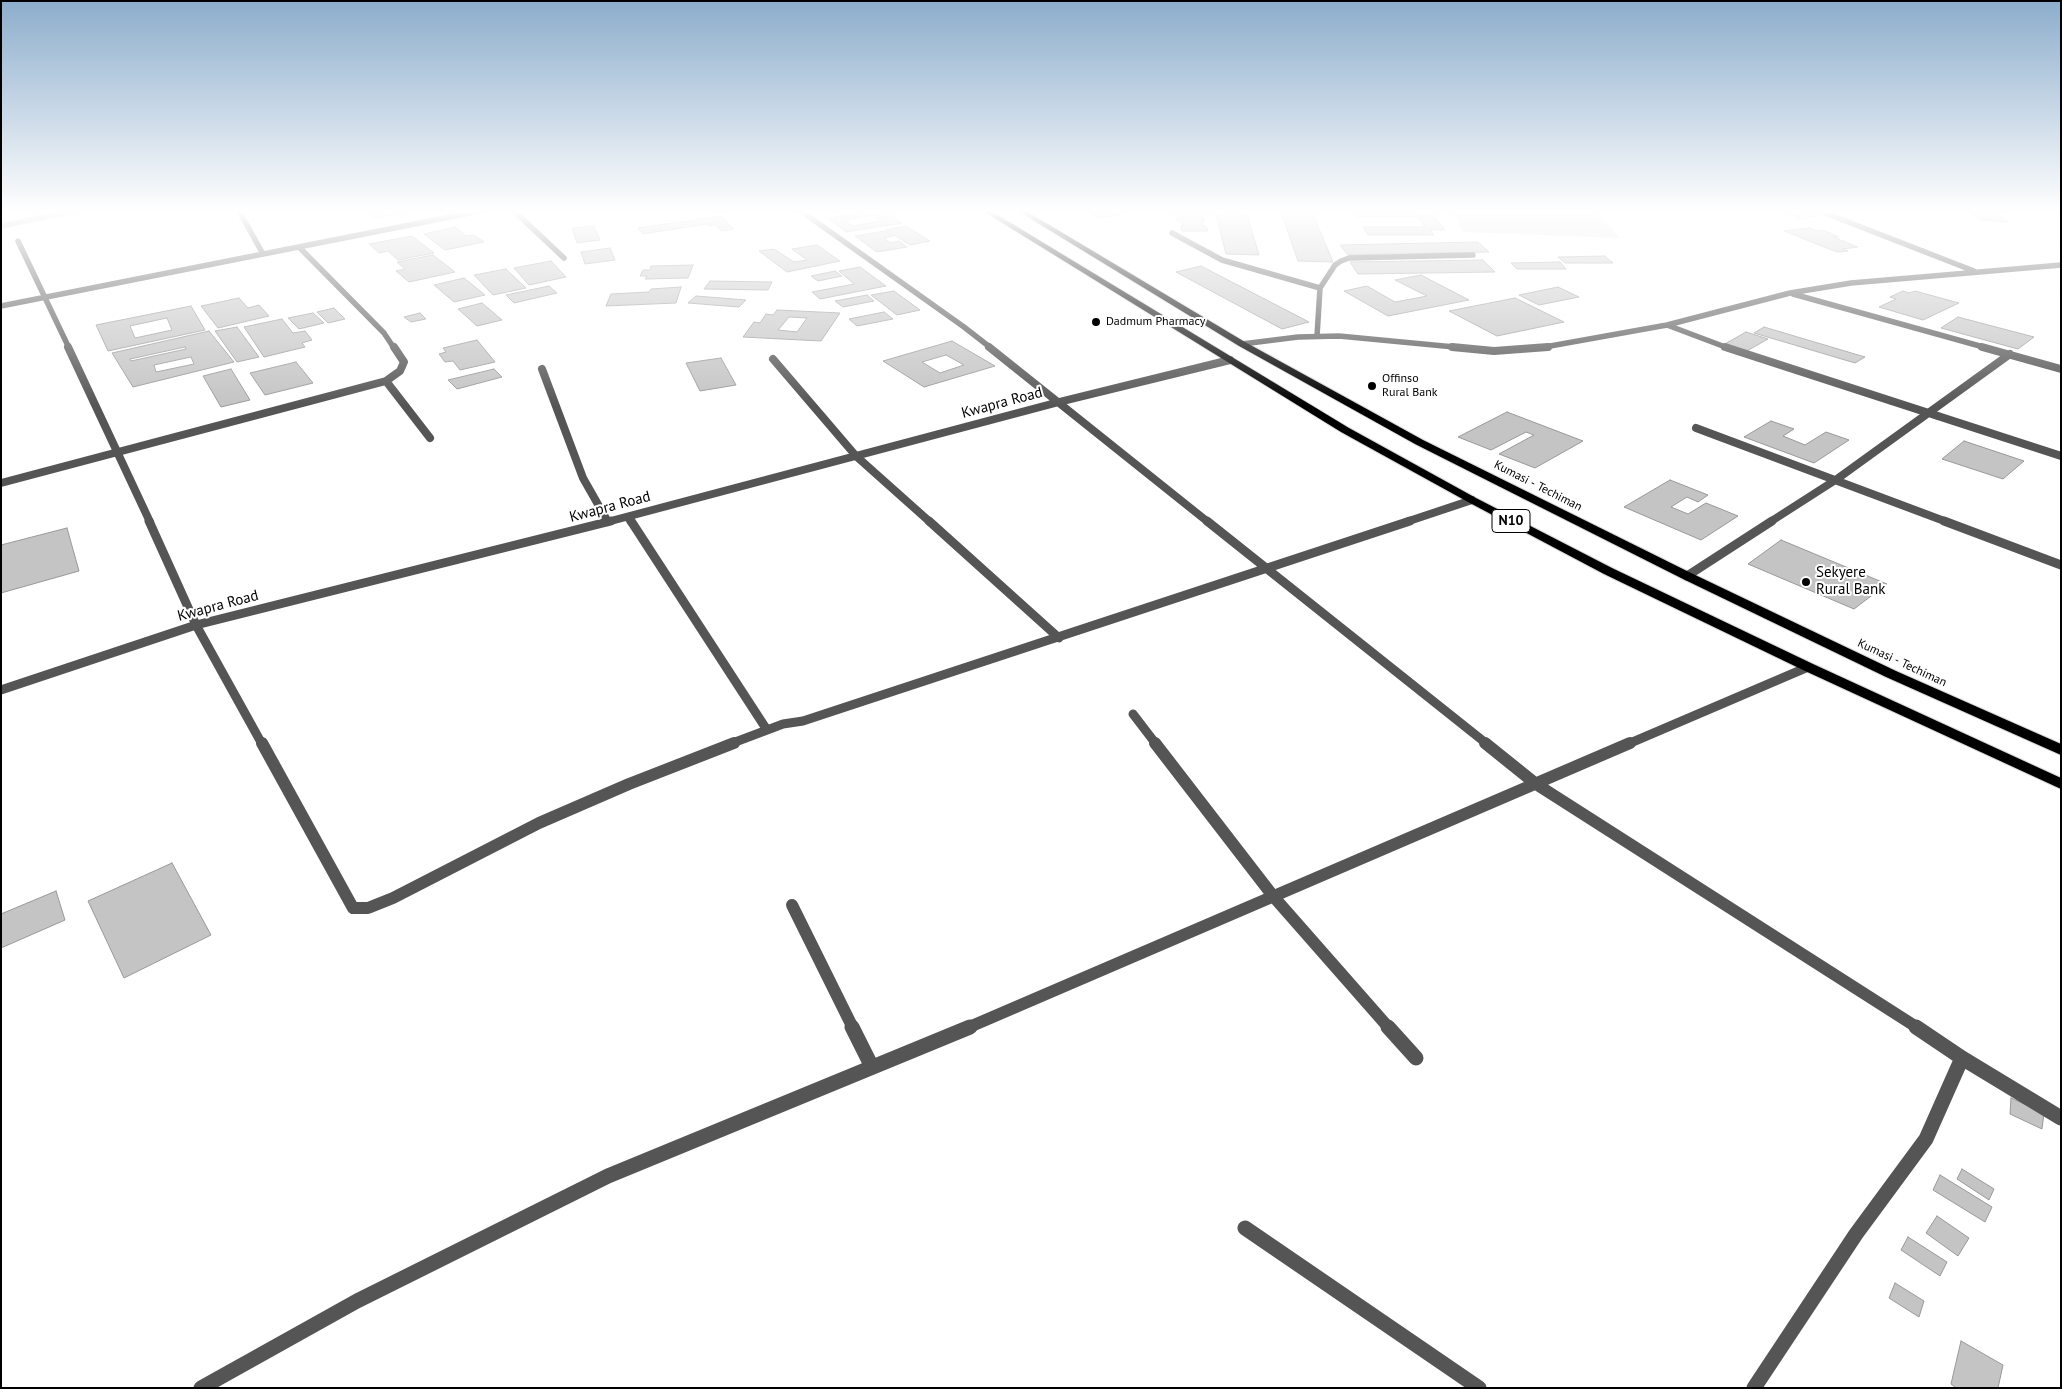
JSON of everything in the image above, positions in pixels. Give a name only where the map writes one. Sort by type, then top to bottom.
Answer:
[{"type":"highway","name":"N10","points":[[1094,276],[1345,430],[1608,572],[2061,784]]},
{"type":"highway","name":"Kumasi - Techiman","points":[[1129,276],[1242,344],[1419,442],[1687,576],[1891,674],[2061,750]]},
{"type":"street","points":[[35,276],[119,453],[196,625],[353,908],[368,908],[392,898],[539,823],[628,784],[783,724],[803,721],[1059,638],[1472,500]]},
{"type":"street","points":[[1,306],[152,276]]},
{"type":"street","points":[[1,483],[119,453],[386,380],[400,371],[404,362],[384,333],[327,276]]},
{"type":"street","points":[[892,276],[964,327],[1536,784],[1895,1012],[1962,1058],[2061,1118]]},
{"type":"street","points":[[1277,276],[1320,288]]},
{"type":"street","points":[[1317,336],[1320,288],[1328,276]]},
{"type":"street","points":[[1242,344],[1298,337],[1339,336],[1494,351],[1542,348],[1668,325],[1790,293],[1852,283],[1934,276]]},
{"type":"street","points":[[1790,293],[2061,369]]},
{"type":"street","points":[[1668,325],[1741,353],[2061,456]]},
{"type":"street","points":[[1687,576],[1837,480],[2010,354]]},
{"type":"street","points":[[772,359],[856,456],[1059,638]]},
{"type":"street","name":"Kwapra Road","points":[[1,690],[196,625],[628,517],[1058,402],[1230,360]]},
{"type":"street","points":[[542,369],[583,478],[608,522]]},
{"type":"street","points":[[386,380],[430,438]]},
{"type":"street","points":[[1696,428],[2061,565]]},
{"type":"street","points":[[628,517],[767,730]]},
{"type":"street","points":[[201,1388],[357,1301],[608,1176],[872,1067],[1808,667]]},
{"type":"street","points":[[1133,714],[1273,896],[1416,1058]]},
{"type":"street","points":[[792,905],[872,1067]]},
{"type":"street","points":[[1754,1388],[1856,1234],[1926,1139],[1962,1058]]},
{"type":"street","points":[[1245,1228],[1480,1388]]},
{"type":"building","points":[[402,276],[437,276],[409,282]]},
{"type":"building","points":[[475,276],[513,276],[526,288],[493,295]]},
{"type":"building","points":[[521,276],[566,277],[529,285]]},
{"type":"building","points":[[640,276],[689,276],[688,278],[645,279],[647,276]]},
{"type":"building","points":[[811,276],[842,276],[842,276],[818,281]]},
{"type":"building","points":[[845,276],[872,276],[886,286],[820,299],[812,292],[854,284]]},
{"type":"building","points":[[1183,276],[1220,276],[1309,322],[1282,329]]},
{"type":"building","points":[[1423,276],[1469,300],[1388,316],[1344,291],[1367,286],[1395,302],[1427,296],[1395,280]]},
{"type":"building","points":[[464,278],[485,295],[454,302],[434,285]]},
{"type":"building","points":[[710,281],[772,282],[768,290],[704,289]]},
{"type":"building","points":[[549,286],[557,293],[514,303],[506,295]]},
{"type":"building","points":[[681,287],[676,303],[606,306],[611,294],[649,292],[651,289]]},
{"type":"building","points":[[1558,287],[1579,297],[1539,305],[1519,295]]},
{"type":"building","points":[[894,291],[920,310],[897,315],[871,295]]},
{"type":"building","points":[[1903,291],[1909,293],[1915,291],[1959,303],[1923,320],[1879,307],[1896,299],[1890,297]]},
{"type":"building","points":[[867,295],[874,301],[843,307],[835,301]]},
{"type":"building","points":[[696,296],[746,300],[739,307],[688,303]]},
{"type":"building","points":[[239,298],[248,308],[259,305],[269,316],[218,328],[201,306]]},
{"type":"building","points":[[1515,298],[1564,322],[1497,336],[1449,311]]},
{"type":"building","points":[[482,303],[502,320],[477,326],[458,309]]},
{"type":"building","points":[[191,306],[205,330],[108,351],[96,325]],"holes":[[[167,318],[172,330],[135,338],[130,326]]]},
{"type":"building","points":[[334,308],[345,319],[328,323],[317,312]]},
{"type":"building","points":[[777,310],[840,313],[821,341],[743,337],[754,322],[760,323],[766,314],[773,315]],"holes":[[[789,317],[807,318],[797,332],[778,330]]]},
{"type":"building","points":[[884,312],[893,319],[857,326],[849,319]]},
{"type":"building","points":[[313,313],[324,323],[299,329],[288,318]]},
{"type":"building","points":[[420,313],[426,319],[411,322],[404,317]]},
{"type":"building","points":[[1958,317],[2034,337],[2018,349],[1941,328]]},
{"type":"building","points":[[282,319],[293,333],[305,331],[312,340],[302,343],[305,347],[264,357],[244,327]]},
{"type":"building","points":[[237,327],[259,357],[237,362],[215,331]]},
{"type":"building","points":[[1764,327],[1865,357],[1855,363],[1754,333]]},
{"type":"building","points":[[209,331],[234,362],[133,387],[112,353]],"holes":[[[185,347],[186,349],[131,361],[130,359]],[[191,357],[194,364],[156,372],[154,365]]]},
{"type":"building","points":[[1746,332],[1768,339],[1745,352],[1723,345]]},
{"type":"building","points":[[477,340],[495,362],[460,370],[453,361],[445,362],[439,354],[446,352],[443,348]]},
{"type":"building","points":[[952,341],[995,366],[924,387],[883,361]],"holes":[[[946,355],[964,365],[940,373],[922,362]]]},
{"type":"building","points":[[721,358],[736,385],[700,391],[686,363]]},
{"type":"building","points":[[296,362],[313,383],[265,395],[250,373]]},
{"type":"building","points":[[231,369],[250,400],[221,407],[203,376]]},
{"type":"building","points":[[494,369],[502,377],[457,389],[448,380]]},
{"type":"building","points":[[1507,412],[1583,441],[1535,468],[1499,454],[1534,435],[1526,432],[1491,450],[1458,437]]},
{"type":"building","points":[[1771,421],[1794,429],[1783,436],[1805,445],[1826,432],[1849,440],[1814,463],[1744,437]]},
{"type":"building","points":[[1964,441],[2024,461],[2003,479],[1942,459]]},
{"type":"building","points":[[1670,480],[1708,495],[1698,502],[1687,497],[1671,507],[1688,514],[1706,503],[1738,516],[1701,540],[1624,507]]},
{"type":"building","points":[[67,528],[79,571],[1,593],[1,545]]},
{"type":"building","points":[[1781,540],[1887,584],[1854,609],[1748,564]]},
{"type":"building","points":[[172,863],[211,935],[124,978],[88,901]]},
{"type":"building","points":[[56,891],[65,920],[1,948],[1,914]]},
{"type":"building","points":[[2011,1098],[2044,1113],[2042,1129],[2010,1114]]},
{"type":"building","points":[[1962,1169],[1994,1189],[1989,1200],[1957,1179]]},
{"type":"building","points":[[1940,1175],[1992,1207],[1985,1222],[1933,1190]]},
{"type":"building","points":[[1937,1216],[1969,1238],[1958,1256],[1926,1233]]},
{"type":"building","points":[[1908,1237],[1947,1262],[1940,1276],[1901,1250]]},
{"type":"building","points":[[1895,1283],[1924,1301],[1919,1317],[1889,1298]]},
{"type":"building","points":[[1961,1341],[2003,1365],[1998,1388],[1956,1388],[1951,1384]]},
{"type":"place","name":"Dadmum Pharmacy","points":[[1096,322]]},
{"type":"place","name":"Offinso Rural Bank","points":[[1372,386]]},
{"type":"place","name":"Sekyere Rural Bank","points":[[1806,582]]}]
